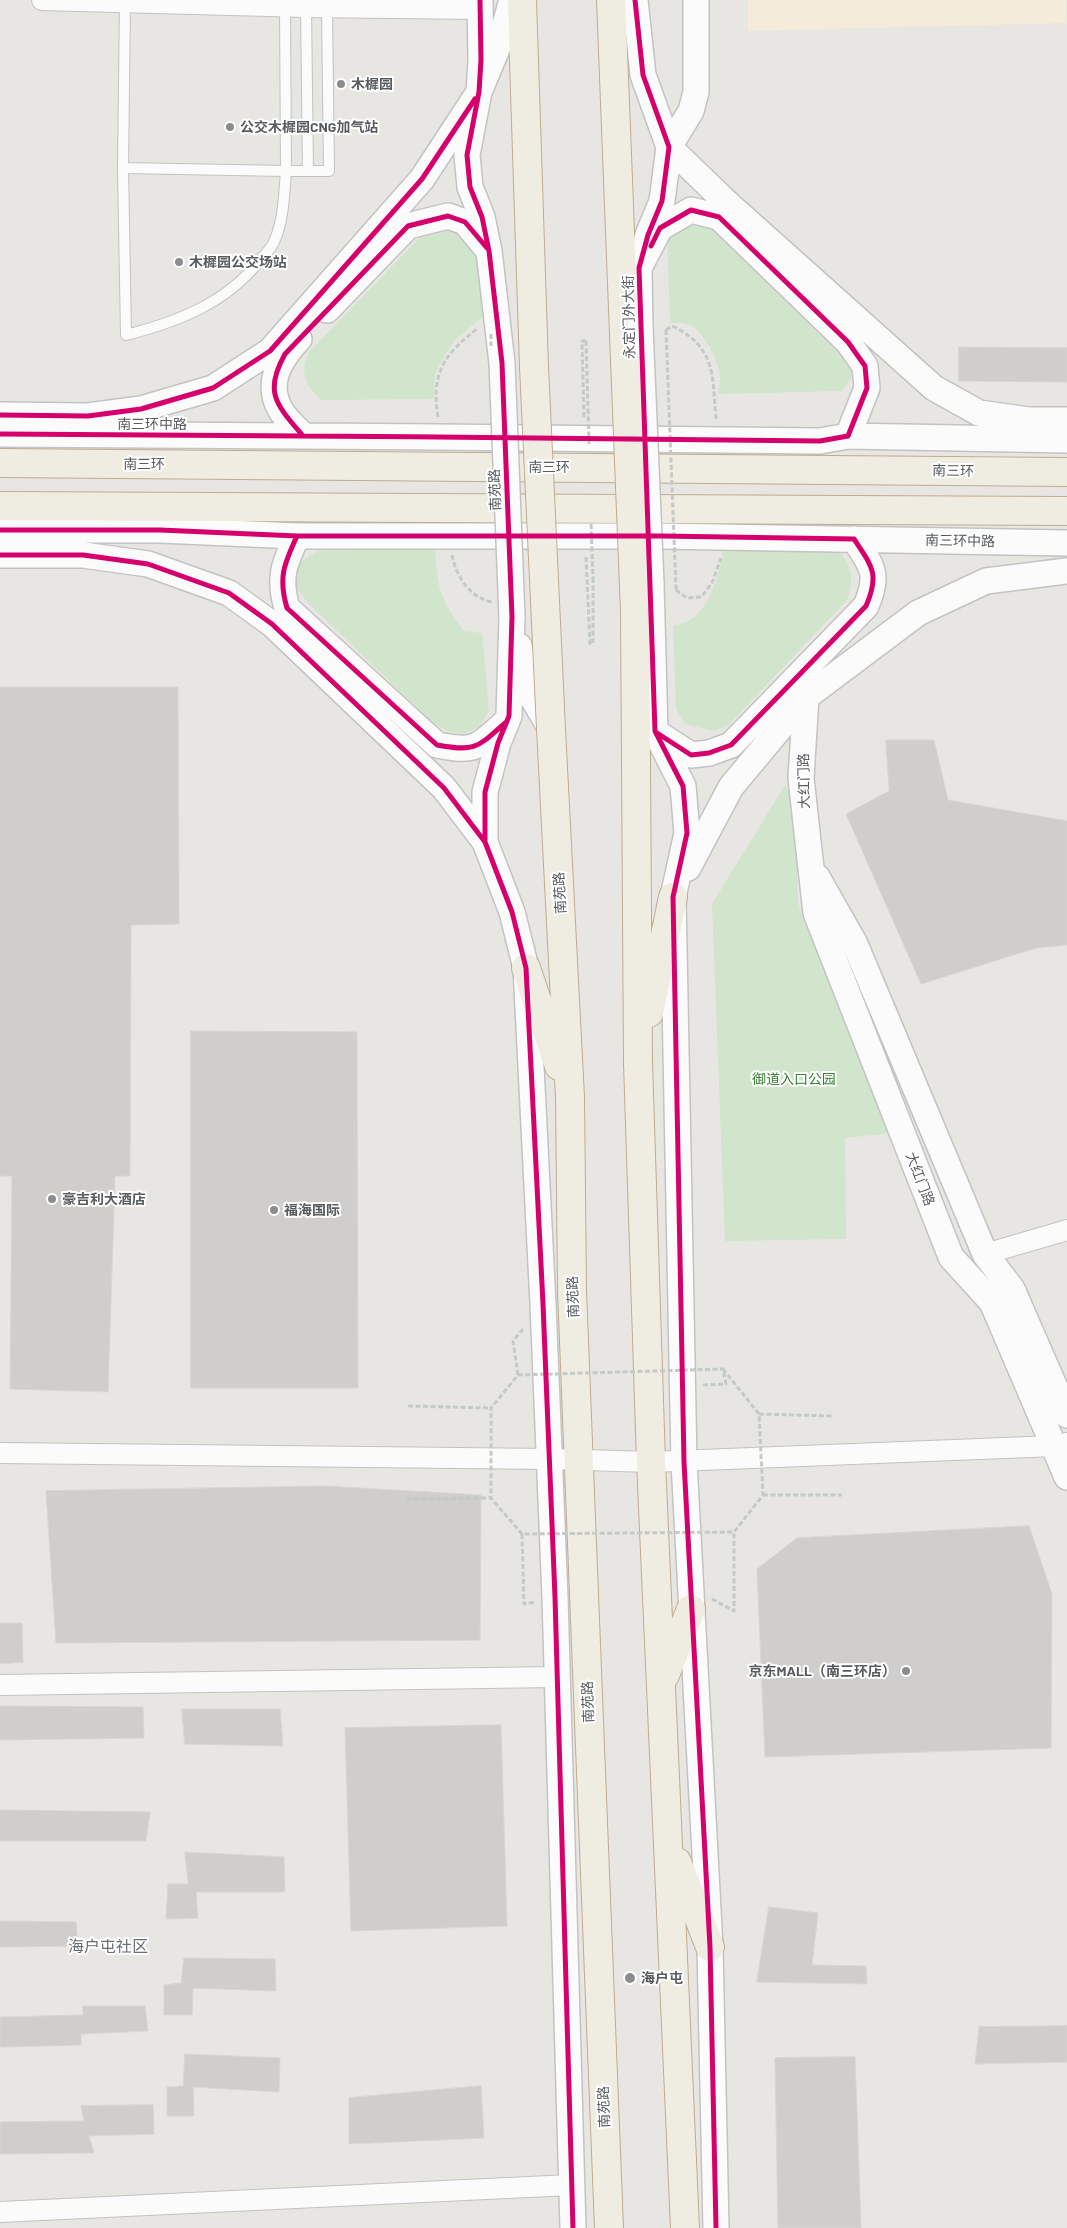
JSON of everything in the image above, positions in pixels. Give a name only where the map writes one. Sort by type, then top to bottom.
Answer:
[{"type":"highway","name":"南苑路","points":[[522,0],[534,367],[570,1098],[572,1290],[609,2228]]},
{"type":"highway","name":"永定门外大街","points":[[611,0],[635,613],[638,1063]]},
{"type":"highway","name":"南三环","points":[[0,463],[1067,472]]},
{"type":"highway","points":[[0,506],[1067,511]]},
{"type":"highway","points":[[673,897],[638,1063],[652,1462],[685,2228]]},
{"type":"highway","points":[[526,968],[570,1098]]},
{"type":"highway","points":[[661,1683],[691,1609]]},
{"type":"highway","points":[[668,1841],[710,1947]]},
{"type":"street","points":[[42,0],[327,8],[480,4],[481,60],[479,92],[467,155],[470,188],[482,217],[489,251]]},
{"type":"street","points":[[0,415],[88,416],[141,409],[213,388],[270,350],[422,179],[479,92],[500,42],[512,0]]},
{"type":"street","name":"永定门外大街","points":[[635,0],[643,75],[669,147],[662,201],[648,235],[639,268],[655,731]]},
{"type":"street","points":[[696,0],[696,92],[694,104],[669,147],[726,202],[934,388],[979,412],[1028,420],[1067,420]]},
{"type":"street","points":[[639,268],[660,228],[691,210],[719,217],[848,342],[865,366],[867,388],[848,436]]},
{"type":"street","points":[[303,436],[280,409],[273,390],[276,370],[285,354],[408,226],[448,216],[465,222],[489,251]]},
{"type":"street","name":"南苑路","points":[[489,251],[502,363],[504,609]]},
{"type":"street","name":"南三环中路","points":[[0,434],[820,441],[848,436],[1067,440]]},
{"type":"street","name":"南三环中路","points":[[0,530],[160,530],[296,536],[854,538],[1067,543]]},
{"type":"street","points":[[296,536],[281,583],[287,608],[437,746],[463,750],[479,746],[507,721]]},
{"type":"street","points":[[655,731],[691,755],[709,753],[731,745],[866,606],[873,589],[874,578],[869,561],[854,538]]},
{"type":"street","points":[[0,555],[83,554],[148,564],[229,593],[272,624],[444,788],[485,842],[512,912],[526,968],[550,1459],[573,2228]]},
{"type":"street","points":[[673,897],[731,787],[806,698],[918,613],[986,581],[1067,571]]},
{"type":"street","points":[[485,842],[485,792],[509,716],[504,609]]},
{"type":"street","points":[[504,609],[532,697],[551,729]]},
{"type":"street","name":"大红门路","points":[[806,698],[801,778],[816,913],[951,1257],[992,1302],[1061,1444],[1067,1478]]},
{"type":"street","points":[[655,731],[684,786],[687,833],[673,897],[682,1386],[691,1609],[710,1947],[716,2228]]},
{"type":"street","name":"大红门路","points":[[810,864],[855,944],[985,1254],[1012,1289],[1067,1415]]},
{"type":"street","points":[[985,1254],[1067,1230]]},
{"type":"street","points":[[0,1453],[684,1462],[1061,1444]]},
{"type":"street","points":[[0,1685],[557,1677]]},
{"type":"street","points":[[0,2212],[571,2185]]},
{"type":"lane","points":[[125,2],[123,168],[126,334],[164,325],[202,309],[247,276],[274,243],[283,207],[286,171],[285,7]]},
{"type":"lane","points":[[306,7],[308,171]]},
{"type":"lane","points":[[123,168],[330,171],[327,8]]},
{"type":"path","points":[[439,423],[435,394],[443,363],[463,340],[482,326]]},
{"type":"path","points":[[716,423],[711,367],[703,348],[688,333],[672,326],[666,330],[676,590],[687,598],[701,597],[712,583],[721,551]]},
{"type":"path","points":[[486,330],[491,334]]},
{"type":"path","points":[[584,418],[582,341],[586,341],[589,444]]},
{"type":"path","points":[[586,548],[590,644],[593,644],[591,524]]},
{"type":"path","points":[[451,547],[454,569],[471,592],[485,601],[492,602],[504,609]]},
{"type":"path","points":[[513,1341],[518,1375],[492,1408],[491,1498],[522,1534],[524,1604]]},
{"type":"path","points":[[682,1386],[726,1384],[723,1369]]},
{"type":"path","points":[[518,1375],[723,1369]]},
{"type":"path","points":[[723,1369],[759,1414],[762,1495],[734,1532],[734,1611]]},
{"type":"path","points":[[408,1406],[492,1408]]},
{"type":"path","points":[[759,1414],[832,1416]]},
{"type":"path","points":[[762,1495],[842,1495]]},
{"type":"path","points":[[406,1499],[491,1498]]},
{"type":"path","points":[[522,1534],[734,1532]]},
{"type":"shaded area","points":[[748,0],[1066,0],[1066,23],[748,31]]},
{"type":"green space","points":[[705,217],[850,348],[853,374],[842,391],[718,394],[719,372],[706,341],[690,325],[670,323],[667,234]]},
{"type":"green space","points":[[473,227],[491,317],[480,319],[455,340],[435,374],[434,399],[322,400],[316,395],[308,384],[304,372],[309,352],[429,228]]},
{"type":"green space","points":[[435,548],[437,573],[445,601],[464,631],[482,633],[489,711],[480,726],[465,734],[450,732],[434,724],[308,603],[296,587],[299,563],[317,551]]},
{"type":"green space","points":[[721,551],[839,551],[850,569],[851,586],[847,600],[727,727],[713,731],[685,724],[676,709],[673,625],[685,623],[694,617],[708,600],[723,556]]},
{"type":"green space","name":"御道入口公园","points":[[785,785],[795,800],[798,903],[901,1132],[845,1138],[846,1239],[725,1241],[712,904]]},
{"type":"building","points":[[959,347],[1067,348],[1067,382],[959,381]]},
{"type":"building","points":[[0,687],[178,687],[179,924],[131,925],[130,1176],[115,1176],[108,1392],[10,1389],[12,1176],[0,1176]]},
{"type":"building","points":[[886,740],[934,740],[948,800],[1067,821],[1067,945],[1036,948],[921,984],[846,814],[889,791]]},
{"type":"building","name":"福海国际","points":[[191,1031],[357,1032],[358,1388],[191,1388]]},
{"type":"building","points":[[325,1486],[481,1495],[480,1640],[56,1643],[46,1491]]},
{"type":"building","name":"京东MALL（南三环店）","points":[[1029,1526],[1052,1594],[1051,1748],[765,1757],[757,1569],[797,1538]]},
{"type":"building","points":[[0,1623],[22,1623],[23,1662],[0,1664]]},
{"type":"building","points":[[0,1706],[143,1707],[144,1738],[0,1740]]},
{"type":"building","points":[[182,1709],[280,1709],[283,1746],[185,1744]]},
{"type":"building","points":[[501,1725],[507,1926],[351,1931],[345,1728]]},
{"type":"building","points":[[0,1810],[150,1812],[146,1841],[0,1841]]},
{"type":"building","points":[[185,1852],[284,1857],[285,1892],[196,1892],[198,1918],[166,1919],[168,1884],[188,1884]]},
{"type":"building","points":[[769,1907],[818,1913],[812,1965],[866,1966],[867,1984],[757,1982]]},
{"type":"building","points":[[0,1921],[76,1922],[78,1946],[0,1947]]},
{"type":"building","points":[[184,1958],[275,1959],[276,1991],[193,1988],[192,2015],[164,2015],[164,1985],[181,1983]]},
{"type":"building","points":[[83,2006],[145,2006],[148,2031],[81,2034],[81,2045],[0,2047],[0,2017],[83,2015]]},
{"type":"building","points":[[1067,2026],[1067,2062],[975,2064],[979,2027]]},
{"type":"building","points":[[185,2054],[280,2058],[279,2092],[193,2087],[194,2116],[167,2116],[167,2087],[183,2086]]},
{"type":"building","points":[[855,2057],[861,2228],[778,2228],[775,2058]]},
{"type":"building","points":[[481,2086],[484,2138],[349,2144],[349,2098]]},
{"type":"building","points":[[153,2105],[154,2134],[89,2136],[94,2153],[0,2154],[0,2122],[84,2121],[81,2106]]},
{"type":"cycle path","points":[[480,0],[481,60],[479,92],[467,155],[470,187],[482,217],[489,251],[502,363],[512,617],[509,716],[498,743],[485,792],[485,842]]},
{"type":"cycle path","points":[[635,0],[643,75],[669,147],[662,201],[648,235],[639,268],[655,731],[683,786],[687,833],[673,897],[684,1462],[710,1947],[716,2228]]},
{"type":"cycle path","points":[[0,415],[88,416],[141,409],[213,388],[270,351],[422,179],[475,99]]},
{"type":"cycle path","points":[[0,434],[820,441],[848,436],[867,388],[865,366],[848,342],[719,217],[691,210],[660,228],[651,246]]},
{"type":"cycle path","points":[[303,436],[286,416],[276,398],[274,389],[278,367],[285,354],[408,226],[448,216],[465,222],[487,248]]},
{"type":"cycle path","points":[[0,530],[160,530],[297,536],[661,536],[854,539],[872,571],[873,586],[866,606],[731,745],[709,753],[691,755],[657,733]]},
{"type":"cycle path","points":[[297,536],[284,571],[283,588],[287,608],[437,745],[460,748],[475,746],[488,738],[505,723]]},
{"type":"cycle path","points":[[0,555],[83,555],[148,564],[229,593],[272,624],[444,788],[485,842],[512,912],[526,968],[543,1304],[555,1597],[573,2228]]},
{"type":"place","name":"木樨园","points":[[341,84]]},
{"type":"place","name":"公交木樨园CNG加气站","points":[[230,127]]},
{"type":"place","name":"木樨园公交场站","points":[[179,262]]},
{"type":"place","name":"豪吉利大酒店","points":[[52,1199]]},
{"type":"place","name":"福海国际","points":[[274,1210]]},
{"type":"place","name":"京东MALL（南三环店）","points":[[906,1671]]},
{"type":"place","name":"海户屯","points":[[630,1978]]},
{"type":"district","name":"海户屯社区","points":[[108,1947]]}]
